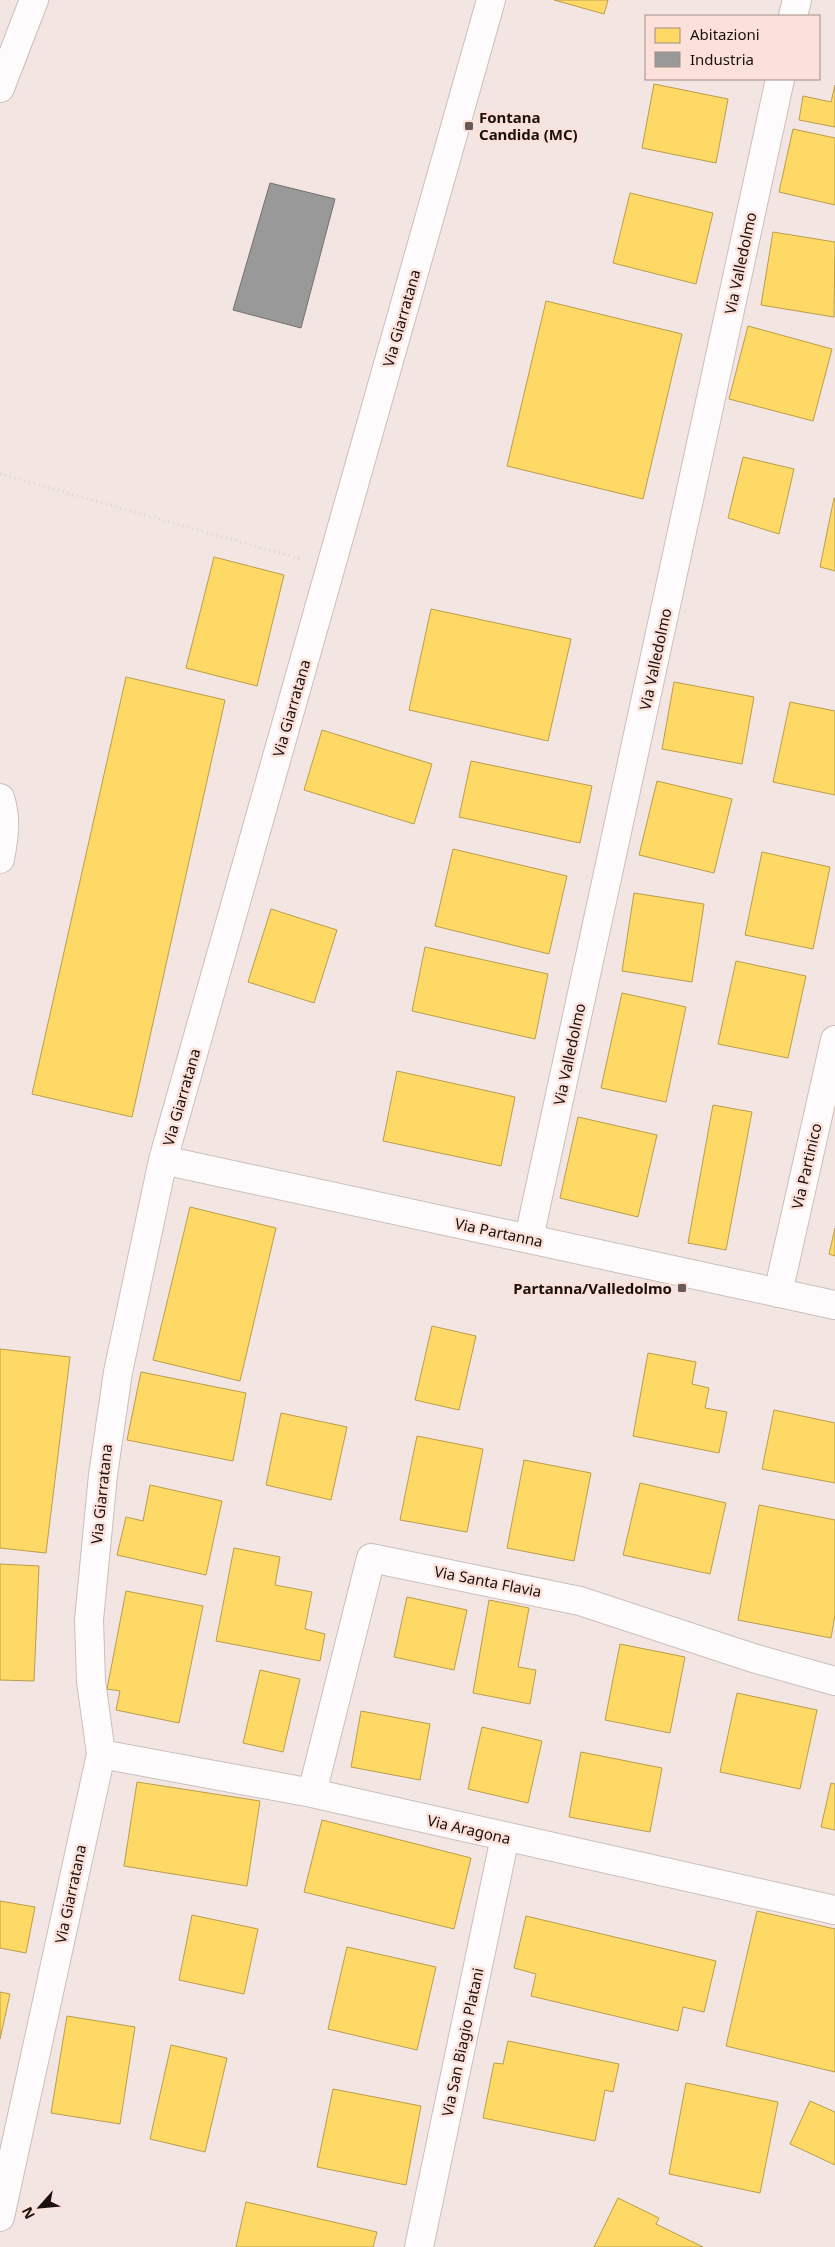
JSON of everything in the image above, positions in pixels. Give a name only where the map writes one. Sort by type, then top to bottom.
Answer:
[{"type":"street","points":[[0,88],[34,0]]},
{"type":"street","name":"Via Giarratana","points":[[0,2217],[101,1754],[92,1681],[89,1620],[102,1484],[118,1372],[163,1160],[491,0]]},
{"type":"street","points":[[793,15],[797,0]]},
{"type":"street","name":"Via Valledolmo","points":[[529,1238],[780,80]]},
{"type":"street","points":[[0,798],[5,812],[0,859]]},
{"type":"street","name":"Via Partinico","points":[[778,1293],[835,1040]]},
{"type":"street","name":"Via Partanna","points":[[163,1160],[835,1305]]},
{"type":"street","name":"Via Santa Flavia","points":[[312,1793],[371,1558],[580,1600],[753,1658],[835,1681]]},
{"type":"street","name":"Via Aragona","points":[[101,1754],[312,1793],[835,1910]]},
{"type":"street","name":"Via San Biagio Platani","points":[[419,2247],[505,1837]]},
{"type":"path","points":[[0,474],[331,568]]},
{"type":"building: Abitazioni","points":[[554,0],[608,0],[604,14]]},
{"type":"building: Abitazioni","points":[[654,84],[728,99],[716,163],[642,148]]},
{"type":"building: Abitazioni","points":[[835,85],[835,127],[799,120],[803,96],[831,102]]},
{"type":"building: Abitazioni","points":[[793,129],[835,138],[835,205],[779,192]]},
{"type":"building: Abitazioni","points":[[630,193],[713,213],[696,284],[613,263]]},
{"type":"building: Abitazioni","points":[[773,232],[835,242],[834,317],[761,305]]},
{"type":"building: Abitazioni","points":[[546,301],[682,334],[643,499],[507,466]]},
{"type":"building: Abitazioni","points":[[748,326],[832,349],[813,421],[729,399]]},
{"type":"building: Abitazioni","points":[[743,457],[794,469],[779,534],[728,518]]},
{"type":"building: Abitazioni","points":[[835,498],[835,571],[820,567]]},
{"type":"building: Abitazioni","points":[[214,557],[284,575],[257,686],[186,668]]},
{"type":"building: Abitazioni","points":[[431,609],[571,639],[548,741],[409,710]]},
{"type":"building: Abitazioni","points":[[126,677],[225,700],[132,1117],[32,1094]]},
{"type":"building: Abitazioni","points":[[674,682],[754,697],[742,764],[662,749]]},
{"type":"building: Abitazioni","points":[[790,702],[835,711],[835,795],[773,782]]},
{"type":"building: Abitazioni","points":[[322,730],[432,764],[414,824],[304,790]]},
{"type":"building: Abitazioni","points":[[471,761],[592,786],[580,843],[459,817]]},
{"type":"building: Abitazioni","points":[[657,781],[732,799],[714,873],[639,855]]},
{"type":"building: Abitazioni","points":[[453,849],[567,876],[549,954],[435,926]]},
{"type":"building: Abitazioni","points":[[762,852],[830,867],[813,949],[745,935]]},
{"type":"building: Abitazioni","points":[[634,893],[704,904],[692,982],[622,971]]},
{"type":"building: Abitazioni","points":[[271,909],[337,930],[314,1003],[248,982]]},
{"type":"building: Abitazioni","points":[[425,947],[548,974],[535,1039],[412,1011]]},
{"type":"building: Abitazioni","points":[[736,961],[806,976],[788,1058],[718,1044]]},
{"type":"building: Abitazioni","points":[[622,993],[686,1007],[666,1102],[601,1088]]},
{"type":"building: Abitazioni","points":[[397,1071],[515,1097],[501,1166],[383,1141]]},
{"type":"building: Abitazioni","points":[[713,1105],[752,1112],[726,1250],[688,1243]]},
{"type":"building: Abitazioni","points":[[578,1117],[657,1135],[638,1217],[560,1198]]},
{"type":"building: Abitazioni","points":[[190,1207],[276,1228],[240,1381],[153,1360]]},
{"type":"building: Abitazioni","points":[[835,1228],[835,1256],[829,1254]]},
{"type":"building: Abitazioni","points":[[432,1326],[476,1336],[459,1410],[415,1400]]},
{"type":"building: Abitazioni","points":[[0,1349],[70,1357],[46,1553],[0,1548]]},
{"type":"building: Abitazioni","points":[[648,1353],[696,1362],[692,1384],[709,1388],[705,1408],[727,1412],[719,1453],[633,1436]]},
{"type":"building: Abitazioni","points":[[141,1372],[246,1393],[233,1461],[127,1440]]},
{"type":"building: Abitazioni","points":[[774,1410],[835,1423],[835,1483],[762,1469]]},
{"type":"building: Abitazioni","points":[[281,1413],[347,1427],[331,1500],[266,1485]]},
{"type":"building: Abitazioni","points":[[417,1436],[483,1449],[467,1532],[400,1520]]},
{"type":"building: Abitazioni","points":[[524,1460],[591,1473],[574,1561],[507,1548]]},
{"type":"building: Abitazioni","points":[[640,1483],[726,1503],[710,1574],[623,1555]]},
{"type":"building: Abitazioni","points":[[150,1485],[222,1501],[206,1575],[117,1555],[126,1517],[143,1521]]},
{"type":"building: Abitazioni","points":[[759,1505],[835,1520],[835,1615],[831,1638],[738,1620]]},
{"type":"building: Abitazioni","points":[[234,1548],[280,1557],[275,1585],[312,1592],[305,1629],[325,1634],[320,1661],[216,1641]]},
{"type":"building: Abitazioni","points":[[0,1564],[39,1566],[34,1681],[0,1680]]},
{"type":"building: Abitazioni","points":[[126,1591],[203,1606],[179,1723],[116,1710],[120,1691],[107,1689]]},
{"type":"building: Abitazioni","points":[[407,1597],[467,1610],[454,1670],[394,1657]]},
{"type":"building: Abitazioni","points":[[489,1600],[529,1608],[518,1667],[536,1670],[530,1704],[473,1693]]},
{"type":"building: Abitazioni","points":[[620,1644],[685,1657],[670,1733],[605,1720]]},
{"type":"building: Abitazioni","points":[[260,1670],[300,1679],[283,1752],[243,1743]]},
{"type":"building: Abitazioni","points":[[737,1693],[817,1710],[800,1789],[720,1772]]},
{"type":"building: Abitazioni","points":[[361,1711],[430,1724],[420,1780],[351,1767]]},
{"type":"building: Abitazioni","points":[[482,1727],[542,1741],[528,1803],[468,1789]]},
{"type":"building: Abitazioni","points":[[581,1752],[662,1768],[650,1832],[569,1817]]},
{"type":"building: Abitazioni","points":[[137,1782],[260,1801],[247,1886],[124,1866]]},
{"type":"building: Abitazioni","points":[[831,1783],[835,1784],[835,1830],[821,1827]]},
{"type":"building: Abitazioni","points":[[322,1820],[471,1858],[454,1929],[304,1892]]},
{"type":"building: Abitazioni","points":[[0,1901],[35,1907],[26,1953],[0,1948]]},
{"type":"building: Abitazioni","points":[[757,1911],[835,1929],[835,2072],[726,2046]]},
{"type":"building: Abitazioni","points":[[192,1915],[258,1929],[244,1994],[179,1980]]},
{"type":"building: Abitazioni","points":[[526,1916],[716,1961],[704,2012],[683,2007],[678,2031],[531,1996],[536,1974],[514,1968]]},
{"type":"building: Abitazioni","points":[[347,1947],[436,1967],[417,2050],[328,2029]]},
{"type":"building: Abitazioni","points":[[0,1992],[10,1994],[0,2039]]},
{"type":"building: Abitazioni","points":[[67,2016],[135,2027],[120,2124],[51,2113]]},
{"type":"building: Abitazioni","points":[[508,2041],[619,2064],[613,2092],[605,2090],[595,2141],[483,2118],[494,2063],[503,2064]]},
{"type":"building: Abitazioni","points":[[171,2045],[227,2058],[205,2152],[150,2139]]},
{"type":"building: Abitazioni","points":[[686,2083],[778,2102],[760,2193],[669,2174]]},
{"type":"building: Abitazioni","points":[[333,2089],[421,2106],[406,2185],[317,2167]]},
{"type":"building: Abitazioni","points":[[810,2101],[835,2112],[835,2165],[790,2144]]},
{"type":"building: Abitazioni","points":[[618,2198],[659,2218],[656,2224],[703,2247],[594,2247]]},
{"type":"building: Abitazioni","points":[[246,2202],[377,2232],[373,2247],[236,2247]]},
{"type":"building: Industria","points":[[270,183],[335,199],[301,328],[233,310]]},
{"type":"place","name":"Fontana Candida (MC)","points":[[469,126]]},
{"type":"place","name":"Partanna/Valledolmo","points":[[682,1288]]}]
